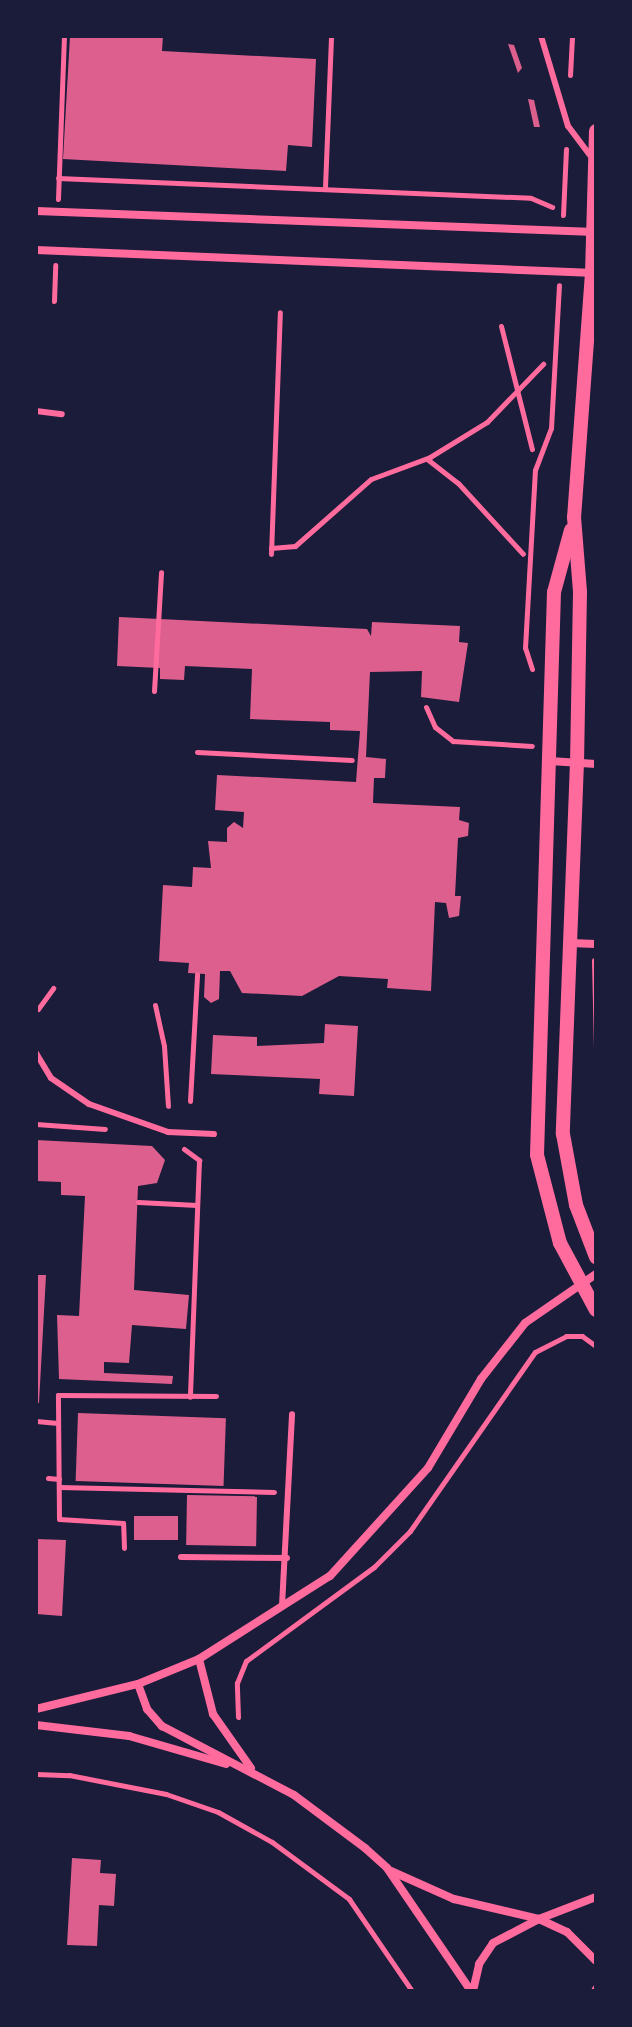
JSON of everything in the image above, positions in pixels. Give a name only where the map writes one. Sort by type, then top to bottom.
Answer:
[{"type":"street","points":[[596,131],[594,273],[574,517],[580,592],[577,762],[563,1134],[576,1205],[596,1257]]},
{"type":"street","points":[[36,211],[595,232]]},
{"type":"street","points":[[36,250],[594,273]]},
{"type":"street","points":[[574,517],[554,592],[537,1155],[560,1243],[596,1310]]},
{"type":"street","points":[[550,761],[596,764]]},
{"type":"street","points":[[570,943],[594,944]]},
{"type":"street","points":[[36,1709],[138,1684],[199,1659],[281,1611],[330,1576],[370,1536],[428,1468],[500,1352],[525,1323],[596,1274]]},
{"type":"street","points":[[199,1659],[213,1714],[254,1772]]},
{"type":"street","points":[[138,1684],[147,1709],[162,1726],[254,1772],[339,1825],[387,1868],[472,1991]]},
{"type":"street","points":[[36,1725],[129,1736],[254,1772]]},
{"type":"street","points":[[387,1868],[454,1899],[539,1919],[567,1932],[596,1961]]},
{"type":"street","points":[[472,1991],[479,1964],[493,1943],[539,1919],[596,1897]]},
{"type":"lane","points":[[541,36],[568,126],[594,161]]},
{"type":"lane","points":[[36,411],[62,414]]},
{"type":"lane","points":[[36,1053],[51,1078],[89,1104],[168,1132],[214,1134]]},
{"type":"lane","points":[[281,1611],[287,1558],[292,1414]]},
{"type":"lane","points":[[181,1557],[287,1558]]},
{"type":"path","points":[[57,212],[64,36]]},
{"type":"path","points":[[325,187],[331,36]]},
{"type":"path","points":[[569,85],[572,36]]},
{"type":"path","points":[[563,204],[565,164]]},
{"type":"path","points":[[58,178],[531,198],[552,207]]},
{"type":"path","points":[[54,301],[56,251]]},
{"type":"path","points":[[280,312],[271,551],[295,546],[371,479],[426,458],[487,422],[543,364]]},
{"type":"path","points":[[501,326],[532,449]]},
{"type":"path","points":[[426,458],[458,483],[523,554]]},
{"type":"path","points":[[154,691],[161,572]]},
{"type":"path","points":[[426,707],[435,727],[453,741],[533,746]]},
{"type":"path","points":[[197,752],[352,760]]},
{"type":"path","points":[[594,944],[596,1051]]},
{"type":"path","points":[[190,1101],[197,974]]},
{"type":"path","points":[[38,1009],[53,988]]},
{"type":"path","points":[[155,1005],[164,1043],[168,1106]]},
{"type":"path","points":[[36,1124],[113,1131]]},
{"type":"path","points":[[171,1146],[199,1160],[190,1397]]},
{"type":"path","points":[[138,1202],[197,1205]]},
{"type":"path","points":[[124,1548],[123,1523],[59,1519],[58,1395],[216,1396]]},
{"type":"path","points":[[36,1421],[58,1423]]},
{"type":"path","points":[[48,1478],[59,1479]]},
{"type":"path","points":[[59,1487],[289,1492]]},
{"type":"path","points":[[36,1774],[69,1775],[166,1794],[218,1812],[272,1842],[349,1899],[412,1991]]},
{"type":"building","points":[[70,36],[163,36],[162,51],[316,59],[312,147],[288,145],[286,171],[63,159]]},
{"type":"building","points":[[508,44],[514,45],[522,68],[518,73]]},
{"type":"building","points":[[528,99],[534,100],[540,127],[534,127]]},
{"type":"building","points":[[119,617],[367,629],[371,636],[372,622],[460,626],[459,642],[468,643],[459,702],[421,697],[422,671],[370,672],[366,757],[386,759],[385,778],[374,778],[373,803],[460,807],[459,820],[469,823],[468,836],[458,838],[455,896],[461,896],[459,916],[449,918],[446,903],[435,902],[431,991],[387,988],[388,979],[339,976],[302,996],[242,993],[230,971],[220,971],[219,999],[211,1003],[204,997],[205,974],[188,973],[189,963],[159,961],[163,885],[192,887],[193,867],[211,868],[208,841],[227,842],[227,828],[234,822],[243,828],[244,812],[215,810],[217,775],[356,782],[360,731],[330,730],[330,722],[250,719],[252,669],[185,666],[184,680],[160,679],[160,668],[117,666]]},
{"type":"building","points":[[325,1024],[358,1026],[354,1096],[319,1094],[320,1079],[211,1074],[213,1035],[257,1037],[257,1046],[324,1043]]},
{"type":"building","points":[[36,1140],[152,1146],[165,1160],[157,1183],[138,1186],[134,1290],[189,1295],[186,1329],[132,1325],[129,1363],[104,1362],[104,1373],[173,1376],[172,1384],[59,1379],[57,1315],[79,1316],[85,1196],[61,1195],[61,1182],[36,1181]]},
{"type":"building","points":[[36,1275],[46,1275],[39,1403],[36,1403]]},
{"type":"building","points":[[78,1413],[226,1418],[224,1486],[76,1481]]},
{"type":"building","points":[[187,1495],[257,1496],[256,1546],[186,1545]]},
{"type":"building","points":[[134,1516],[178,1516],[178,1540],[134,1540]]},
{"type":"building","points":[[36,1539],[66,1540],[62,1616],[36,1614]]},
{"type":"building","points":[[72,1858],[101,1860],[100,1873],[116,1874],[114,1906],[99,1905],[97,1946],[67,1945]]}]
